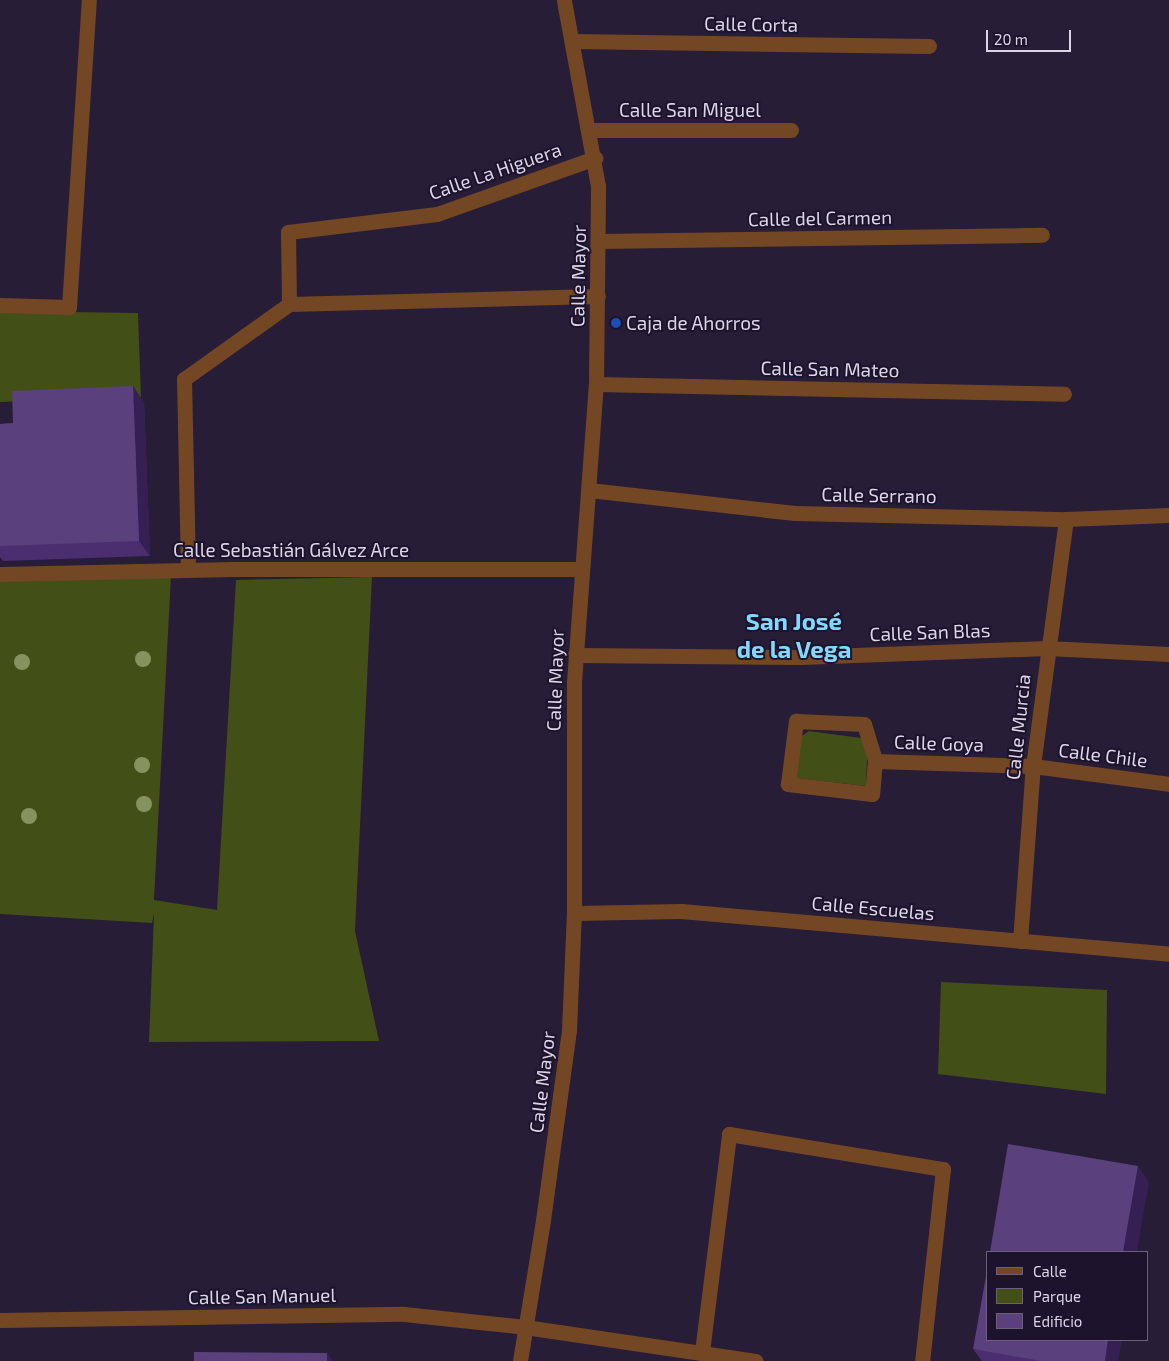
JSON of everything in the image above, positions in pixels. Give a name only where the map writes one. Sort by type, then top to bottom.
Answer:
[{"type":"street","points":[[0,306],[69,306],[88,0]]},
{"type":"street","name":"Calle Mayor","points":[[520,1361],[566,1061],[574,913],[575,655],[596,384],[599,241],[595,158],[564,0]]},
{"type":"street","name":"Calle Corta","points":[[572,41],[930,46]]},
{"type":"street","name":"Calle San Miguel","points":[[590,130],[791,130]]},
{"type":"street","name":"Calle La Higuera","points":[[289,304],[288,232],[437,214],[595,158]]},
{"type":"street","name":"Calle del Carmen","points":[[599,241],[1042,235]]},
{"type":"street","points":[[188,569],[184,379],[289,304],[598,296]]},
{"type":"street","name":"Calle San Mateo","points":[[596,384],[1064,394]]},
{"type":"street","name":"Calle Serrano","points":[[589,490],[795,513],[1066,519],[1169,515]]},
{"type":"street","name":"Calle Murcia","points":[[1020,941],[1032,766],[1046,648],[1066,519]]},
{"type":"street","name":"Calle Sebastián Gálvez Arce","points":[[0,574],[188,569],[582,569]]},
{"type":"street","name":"Calle San Blas","points":[[575,655],[801,657],[1046,648],[1169,654]]},
{"type":"street","name":"Calle Goya","points":[[796,721],[864,724],[875,761],[872,794],[788,784],[796,721]]},
{"type":"street","name":"Calle Goya","points":[[875,761],[1032,766]]},
{"type":"street","name":"Calle Chile","points":[[1032,766],[1169,784]]},
{"type":"street","name":"Calle Escuelas","points":[[574,913],[682,911],[1169,954]]},
{"type":"street","points":[[702,1352],[729,1134],[943,1169],[922,1361]]},
{"type":"street","name":"Calle San Manuel","points":[[0,1320],[404,1314],[525,1327],[756,1361]]},
{"type":"green space","points":[[0,311],[138,313],[141,398],[0,402]]},
{"type":"green space","points":[[171,576],[154,900],[217,910],[236,580],[372,577],[355,931],[379,1041],[149,1042],[154,913],[152,923],[0,914],[0,579]]},
{"type":"green space","points":[[809,731],[868,739],[866,786],[796,778],[799,738]]},
{"type":"green space","points":[[941,982],[1107,990],[1106,1094],[938,1074]]},
{"type":"building","points":[[133,386],[139,541],[0,546],[0,424],[13,423],[12,391]]},
{"type":"building","points":[[1008,1144],[1138,1166],[1123,1251],[990,1251]]},
{"type":"building","points":[[986,1276],[986,1341],[1108,1341],[1105,1361],[1041,1361],[973,1349]]},
{"type":"building","points":[[194,1352],[327,1353],[327,1361],[194,1361]]},
{"type":"place","name":"Caja de Ahorros","points":[[616,323]]},
{"type":"district","name":"San José de la Vega","points":[[794,635]]}]
